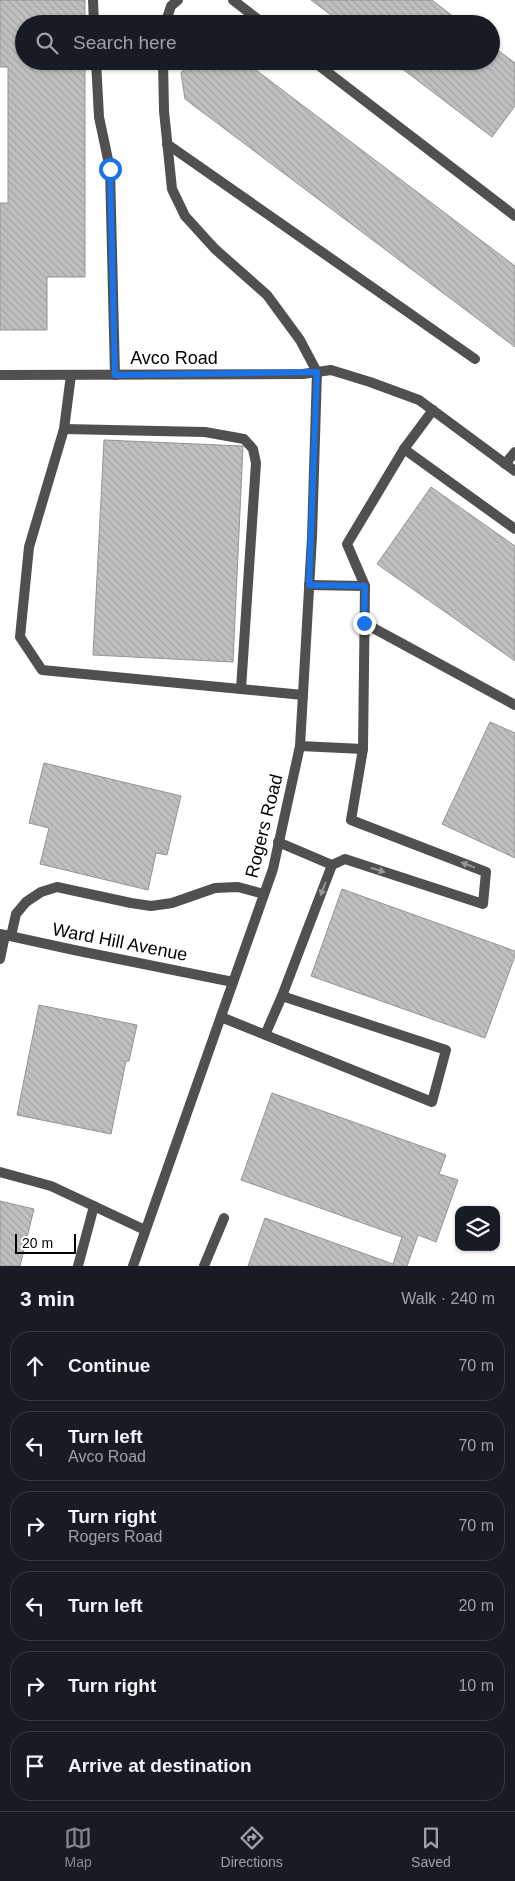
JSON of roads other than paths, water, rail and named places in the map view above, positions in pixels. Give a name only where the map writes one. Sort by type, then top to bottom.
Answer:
[{"type":"street","points":[[93,0],[94,15]]},
{"type":"street","points":[[167,15],[170,6],[178,0]]},
{"type":"street","points":[[233,0],[252,15]]},
{"type":"street","points":[[96,70],[99,117],[110,169],[115,375]]},
{"type":"street","points":[[163,70],[164,112],[172,189],[185,216],[215,250],[266,296],[300,340],[317,372]]},
{"type":"street","points":[[325,70],[515,216]]},
{"type":"street","points":[[167,144],[475,359]]},
{"type":"street","name":"Avco Road","points":[[0,375],[317,372],[331,370],[419,400],[515,472]]},
{"type":"street","name":"Rogers Road","points":[[133,1266],[264,894],[272,869],[300,746],[309,585],[317,372]]},
{"type":"street","points":[[70,374],[64,429],[29,547],[20,636],[42,670],[303,695]]},
{"type":"street","points":[[266,1035],[332,865],[345,859],[483,904],[486,872],[351,820],[363,749],[365,586],[347,544],[404,449],[433,410]]},
{"type":"street","points":[[64,429],[205,432],[244,439],[253,448],[256,463],[241,689]]},
{"type":"street","points":[[404,449],[515,529]]},
{"type":"street","points":[[505,464],[515,452]]},
{"type":"street","points":[[309,585],[365,586]]},
{"type":"street","points":[[364,623],[515,705]]},
{"type":"street","points":[[300,746],[363,749]]},
{"type":"street","points":[[278,842],[332,865]]},
{"type":"street","points":[[0,959],[5,935],[16,914],[26,902],[40,892],[57,887],[151,906],[172,903],[216,888],[238,887],[264,894]]},
{"type":"street","name":"Ward Hill Avenue","points":[[5,935],[233,982]]},
{"type":"street","points":[[221,1017],[432,1102],[446,1050],[282,996]]},
{"type":"street","points":[[0,1172],[50,1186],[145,1230]]},
{"type":"street","points":[[78,1266],[94,1206]]},
{"type":"street","points":[[204,1266],[224,1218]]}]
